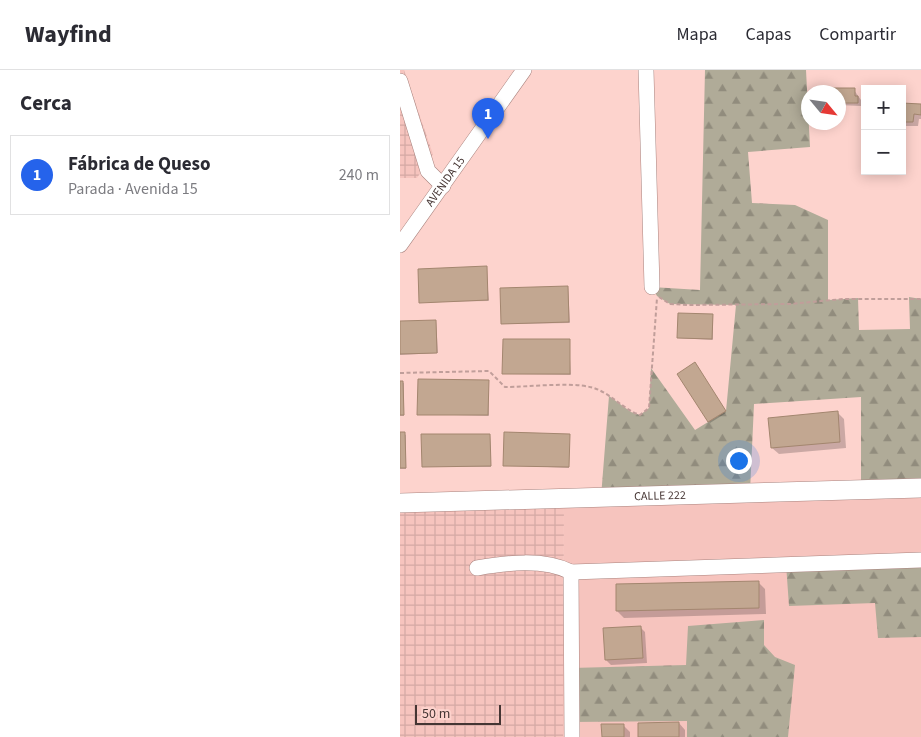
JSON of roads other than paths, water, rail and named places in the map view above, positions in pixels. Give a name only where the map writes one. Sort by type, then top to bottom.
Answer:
[{"type":"main road","name":"CALLE 222","points":[[400,502],[921,488]]},
{"type":"street","name":"AVENIDA 15","points":[[400,246],[524,70]]},
{"type":"street","points":[[646,70],[652,287]]},
{"type":"street","points":[[400,81],[428,171],[443,186]]},
{"type":"street","points":[[477,568],[505,564],[543,564],[571,572],[921,560]]},
{"type":"street","points":[[571,572],[572,737]]},
{"type":"place","name":"Fábrica de Queso","points":[[488,139]]}]
